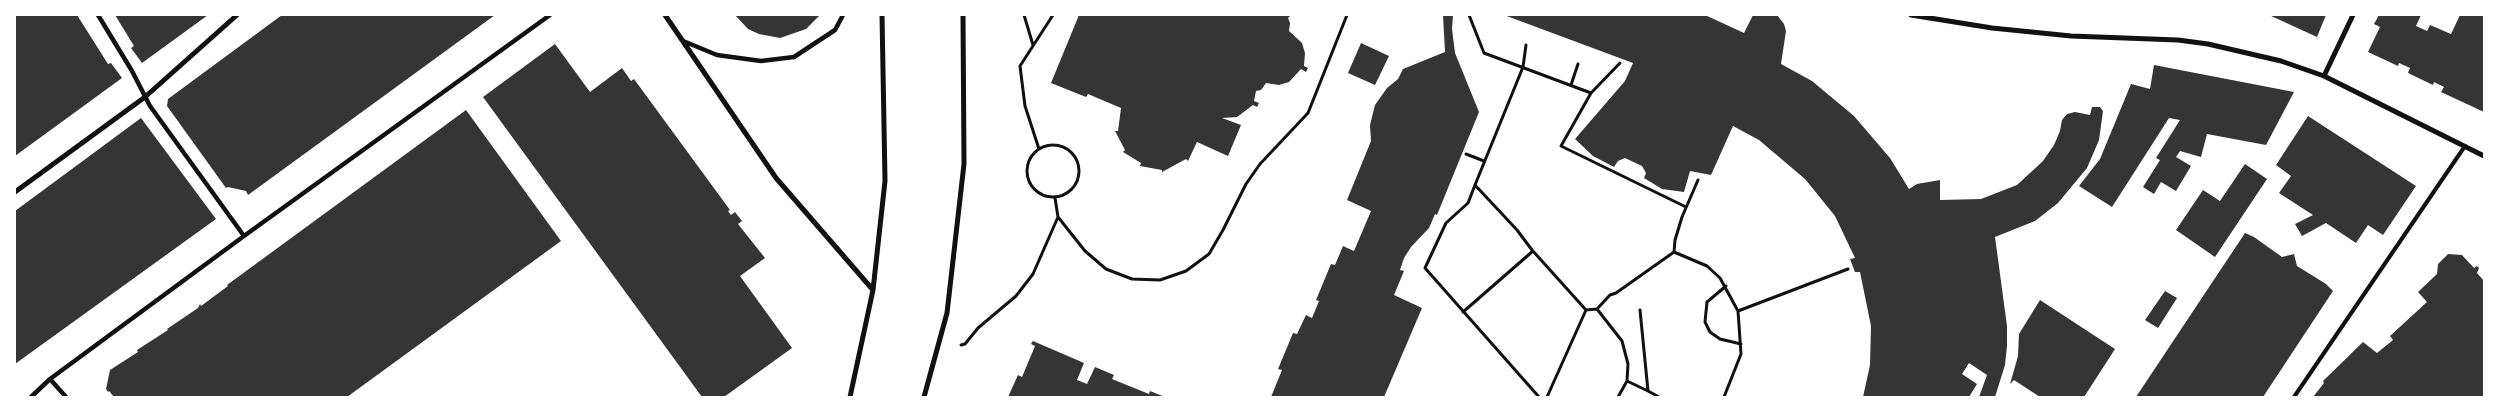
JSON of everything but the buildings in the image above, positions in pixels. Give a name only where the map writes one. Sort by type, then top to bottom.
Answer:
[{"type":"street","points":[[98,15],[132,71],[145,97],[244,236]]},
{"type":"street","points":[[15,192],[145,97],[237,15]]},
{"type":"street","points":[[31,397],[50,379],[244,236],[550,15]]},
{"type":"street","points":[[665,15],[776,178],[873,290]]},
{"type":"street","points":[[683,41],[717,55],[761,61],[794,57],[835,30],[843,15]]},
{"type":"street","points":[[850,397],[873,290],[885,181],[882,15]]},
{"type":"street","points":[[924,397],[947,313],[964,164],[963,15]]},
{"type":"street","points":[[1911,15],[1992,28],[2071,36],[2178,40],[2208,44],[2281,61],[2324,76],[2484,156]]},
{"type":"street","points":[[2324,76],[2353,15]]},
{"type":"street","points":[[50,379],[66,397]]},
{"type":"lane","points":[[2294,397],[2465,146]]},
{"type":"path","points":[[1024,15],[1033,45]]},
{"type":"path","points":[[1040,149],[1025,106],[1020,66],[1053,15]]},
{"type":"path","points":[[1055,198],[1058,217],[1085,251],[1106,269],[1132,279],[1160,280],[1186,271],[1209,254],[1224,230],[1246,184],[1260,164],[1308,114],[1347,15]]},
{"type":"path","points":[[1468,15],[1484,52],[1591,93]]},
{"type":"path","points":[[1526,45],[1524,67],[1468,203],[1446,223],[1425,268],[1539,397]]},
{"type":"path","points":[[1620,63],[1591,93],[1561,146],[1686,207]]},
{"type":"path","points":[[1571,85],[1578,64]]},
{"type":"path","points":[[1050,145],[1062,147],[1072,153],[1078,164],[1079,175],[1075,186],[1066,194],[1055,198],[1043,196],[1034,189],[1028,180],[1027,168],[1031,157],[1040,149],[1050,145]]},
{"type":"path","points":[[1466,154],[1484,161]]},
{"type":"path","points":[[1586,310],[1596,309],[1610,295],[1616,293],[1674,252],[1675,240],[1686,207],[1698,180]]},
{"type":"path","points":[[1475,184],[1586,310]]},
{"type":"path","points":[[937,351],[965,344],[978,328],[1016,296],[1033,274],[1058,217]]},
{"type":"path","points":[[1463,312],[1533,251]]},
{"type":"path","points":[[1674,252],[1707,266],[1726,286],[1738,310],[1741,354],[1724,397]]},
{"type":"path","points":[[1738,310],[1848,269]]},
{"type":"path","points":[[1726,286],[1707,302],[1706,322],[1710,332],[1720,339],[1741,344]]},
{"type":"path","points":[[1596,309],[1622,341],[1628,364],[1627,381],[1618,397]]},
{"type":"path","points":[[1546,397],[1586,310]]},
{"type":"path","points":[[1640,310],[1648,390]]},
{"type":"path","points":[[1627,381],[1659,397]]}]
